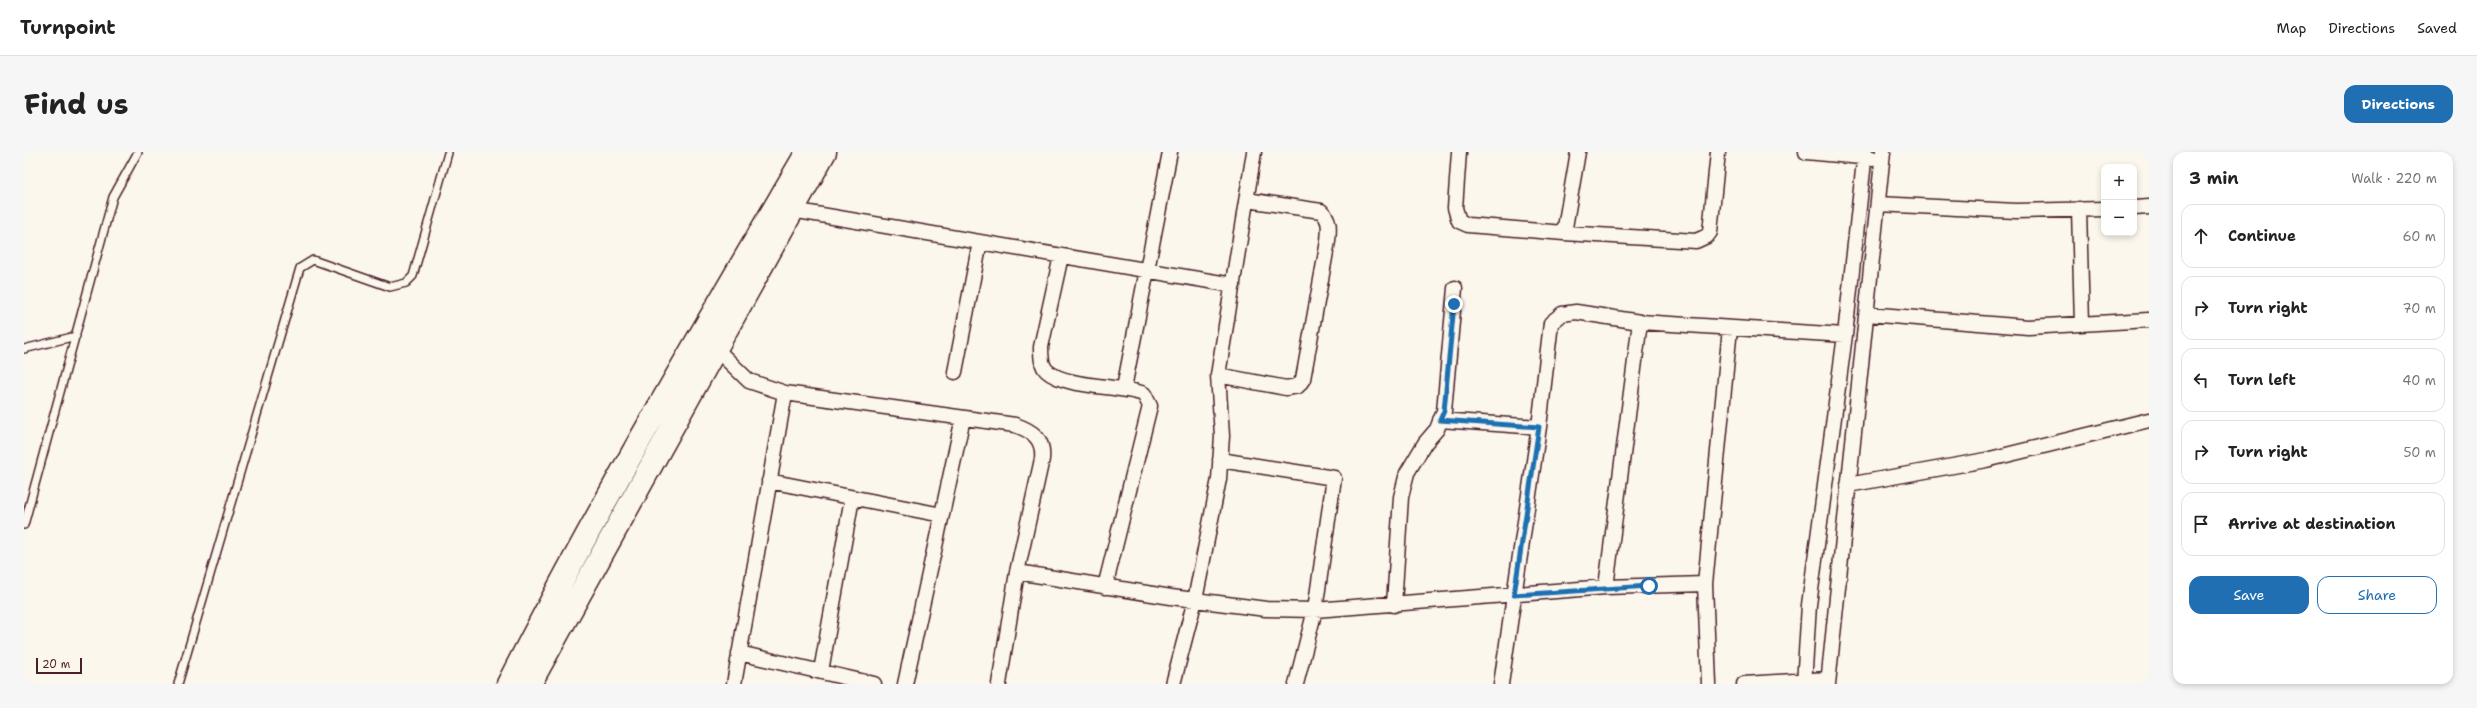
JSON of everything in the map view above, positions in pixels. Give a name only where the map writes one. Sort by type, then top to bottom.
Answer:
[{"type":"main road","points":[[508,684],[551,599],[663,400],[807,152]]},
{"type":"main road","points":[[530,684],[825,152]]},
{"type":"street","points":[[1124,388],[1170,152]]},
{"type":"street","points":[[1173,684],[1196,600],[1220,460],[1222,436],[1218,375],[1254,152]]},
{"type":"street","points":[[1459,152],[1455,208],[1459,221],[1468,225],[1564,234],[1696,241],[1702,239],[1710,232],[1718,152]]},
{"type":"street","points":[[1564,234],[1578,152]]},
{"type":"street","points":[[1744,684],[1828,682],[1883,155],[1806,152]]},
{"type":"street","points":[[1804,682],[1809,605],[1846,335],[1864,155]]},
{"type":"street","points":[[1218,375],[1286,388],[1298,386],[1303,379],[1328,241],[1329,226],[1327,217],[1321,212],[1247,200]]},
{"type":"street","points":[[1878,204],[2016,211],[2101,209]]},
{"type":"street","points":[[2137,208],[2149,208]]},
{"type":"street","points":[[792,210],[1233,285]]},
{"type":"street","points":[[2079,210],[2082,324]]},
{"type":"street","points":[[955,372],[980,242]]},
{"type":"street","points":[[1061,256],[1040,347],[1042,361],[1046,370],[1058,377],[1086,384],[1124,388],[1144,394],[1149,400],[1150,413],[1105,587]]},
{"type":"street","points":[[1394,605],[1401,497],[1407,473],[1424,443],[1437,429],[1444,411],[1455,288]]},
{"type":"street","points":[[1501,684],[1539,427],[1551,323],[1562,314],[1576,312],[1640,322],[1846,335]]},
{"type":"street","points":[[1866,314],[2017,326],[2149,320]]},
{"type":"street","points":[[1606,587],[1640,322]]},
{"type":"street","points":[[1709,684],[1705,584],[1730,328]]},
{"type":"street","points":[[715,348],[749,381],[785,393],[1015,425],[1028,430],[1037,437],[1043,447],[1017,572],[999,684]]},
{"type":"street","points":[[734,684],[785,393]]},
{"type":"street","points":[[905,684],[964,418]]},
{"type":"street","points":[[1440,420],[1539,427]]},
{"type":"street","points":[[1848,485],[1986,460],[2149,420]]},
{"type":"street","points":[[1220,460],[1334,478],[1315,610],[1296,684]]},
{"type":"street","points":[[769,481],[942,515]]},
{"type":"street","points":[[821,671],[852,498]]},
{"type":"street","points":[[1017,572],[1105,587],[1266,609],[1315,610],[1394,605],[1606,587],[1705,584]]},
{"type":"street","points":[[739,653],[874,684]]},
{"type":"lane","points":[[24,525],[113,196],[138,152]]},
{"type":"lane","points":[[178,684],[300,268],[313,260],[390,287],[406,284],[413,276],[448,153]]},
{"type":"lane","points":[[24,349],[76,336]]},
{"type":"route","points":[[1454,304],[1444,411],[1440,420],[1539,427],[1514,595],[1606,587],[1649,586]]}]
